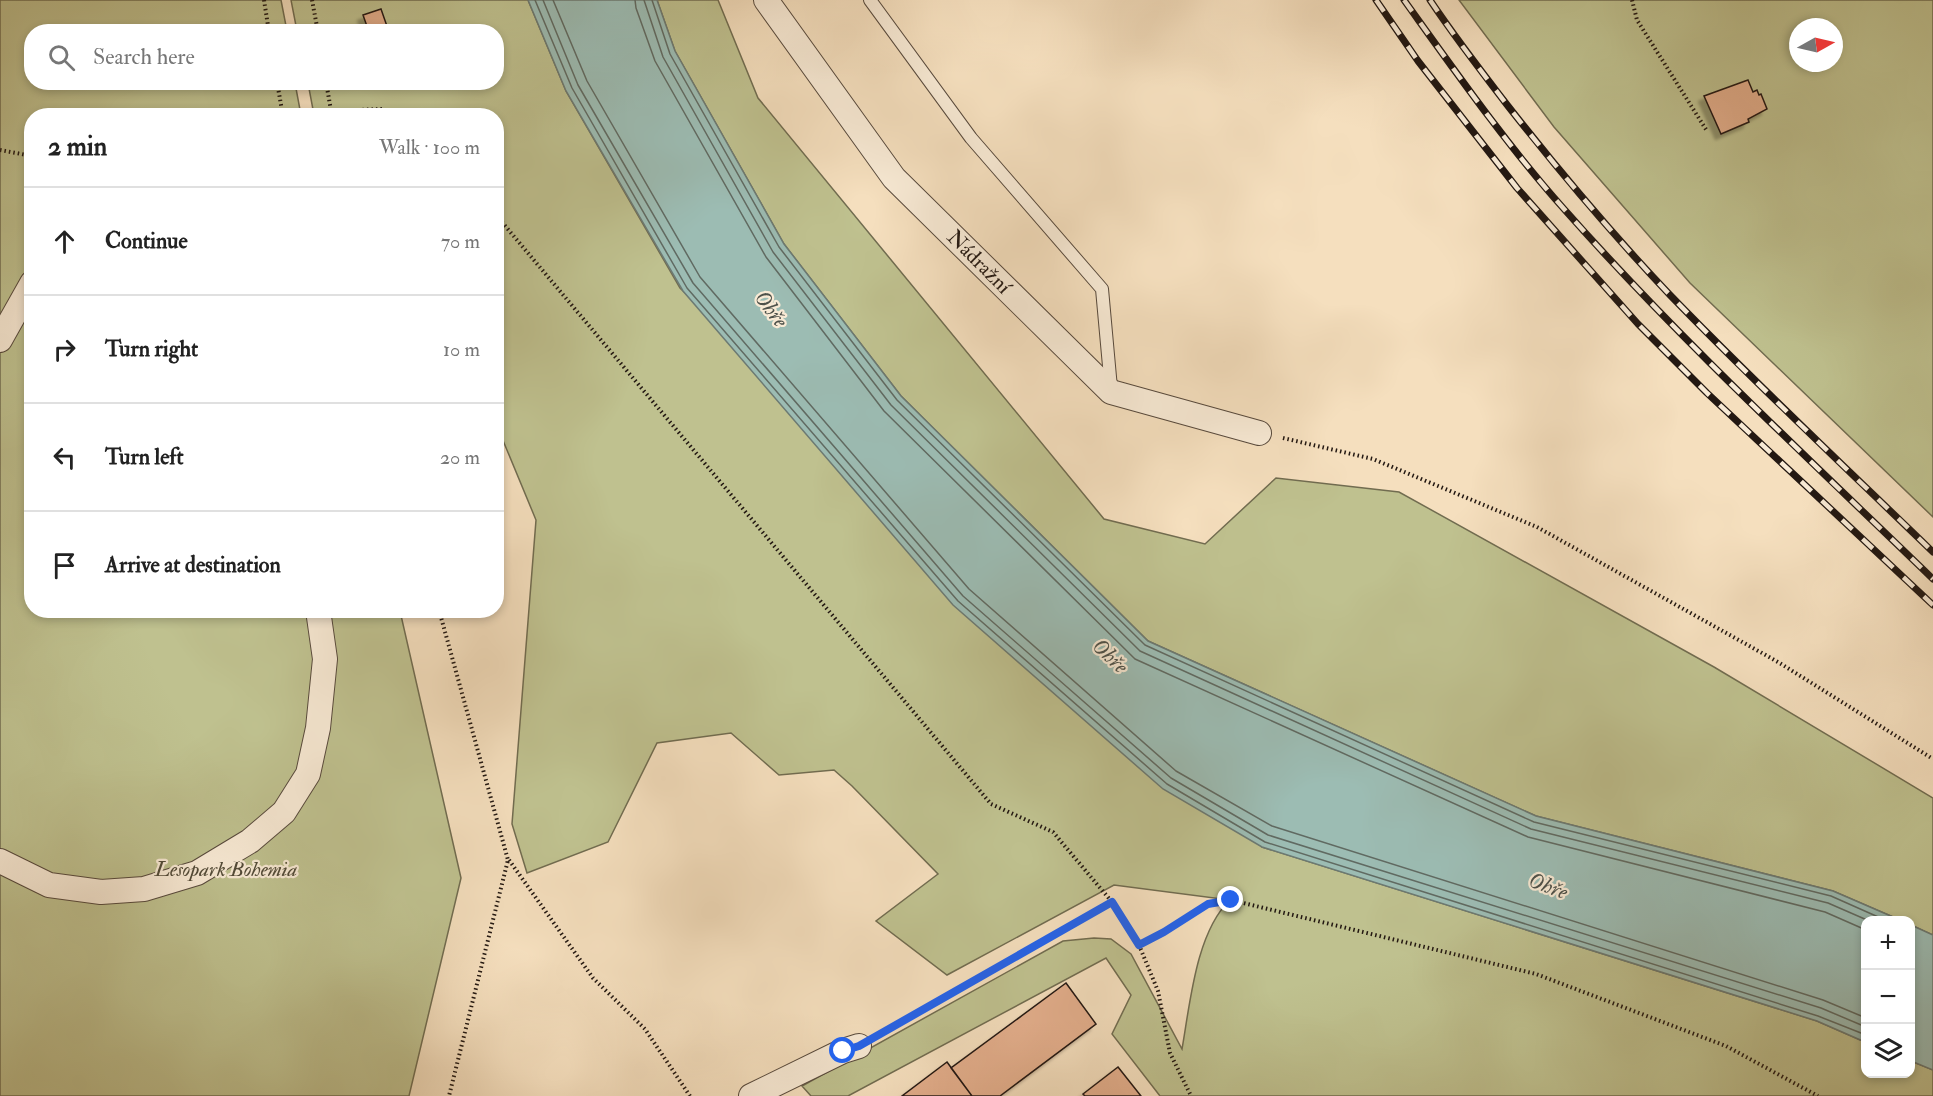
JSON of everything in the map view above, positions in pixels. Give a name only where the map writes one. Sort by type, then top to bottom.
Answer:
[{"type":"street","name":"Nádražní","points":[[766,0],[894,178],[1111,392],[1259,433]]},
{"type":"street","points":[[0,340],[24,297]]},
{"type":"street","points":[[0,861],[49,885],[101,892],[144,889],[197,873],[250,841],[284,812],[308,774],[318,728],[325,659],[319,618]]},
{"type":"street","points":[[751,1096],[779,1090],[843,1051],[859,1046]]},
{"type":"lane","points":[[870,0],[971,138],[1102,289],[1111,392]]},
{"type":"path","points":[[264,0],[268,24]]},
{"type":"path","points":[[312,0],[316,24]]},
{"type":"path","points":[[1632,0],[1637,20],[1707,131]]},
{"type":"path","points":[[278,90],[282,108]]},
{"type":"path","points":[[328,90],[331,108]]},
{"type":"path","points":[[0,150],[24,154]]},
{"type":"path","points":[[504,225],[991,804],[1053,832],[1112,902],[1139,945],[1158,991],[1170,1053],[1191,1096]]},
{"type":"path","points":[[1259,433],[1373,459],[1537,527],[1778,662],[1933,759]]},
{"type":"path","points":[[441,618],[508,860],[593,978],[645,1029],[690,1096]]},
{"type":"path","points":[[448,1096],[508,860]]},
{"type":"path","points":[[1139,945],[1208,904],[1231,900],[1536,974],[1726,1046],[1818,1096]]},
{"type":"path","points":[[859,1046],[1112,902]]},
{"type":"green space","name":"Lesopark Bohemia","points":[[0,0],[281,0],[286,24],[24,24],[24,90],[296,90],[300,108],[24,108],[24,618],[402,618],[461,878],[409,1096],[0,1096]]},
{"type":"green space","points":[[291,0],[528,0],[566,91],[680,288],[1262,847],[1817,1021],[1861,1040],[1861,1078],[1915,1078],[1915,1063],[1933,1070],[1933,1096],[1160,1096],[1112,1034],[1131,995],[1106,958],[848,1096],[811,1096],[802,1086],[1063,941],[1111,939],[1131,954],[1182,1049],[1202,949],[1209,930],[1230,900],[1114,885],[947,975],[876,921],[938,874],[834,770],[779,775],[731,733],[657,743],[608,842],[527,873],[512,824],[536,520],[504,443],[504,108],[313,108],[309,90],[504,90],[504,24],[296,24]]},
{"type":"green space","points":[[657,0],[718,0],[758,98],[1104,519],[1205,544],[1276,478],[1399,492],[1714,667],[1933,798],[1933,935],[1915,927],[1915,916],[1891,916],[1833,891],[1536,816],[1148,641],[901,396],[784,244],[675,51]]},
{"type":"green space","points":[[1459,0],[1933,0],[1933,517],[1690,283],[1554,127]]},
{"type":"water","name":"Ohře","points":[[528,0],[657,0],[675,51],[784,244],[901,396],[1148,641],[1536,816],[1833,891],[1891,916],[1861,916],[1861,1040],[1817,1021],[1262,847],[1163,789],[953,605],[683,291],[566,91]]},
{"type":"water","points":[[1915,927],[1933,935],[1933,1070],[1915,1063]]},
{"type":"building","points":[[381,9],[386,24],[366,24],[363,15]]},
{"type":"building","points":[[1748,80],[1753,92],[1757,90],[1759,95],[1761,94],[1767,109],[1748,119],[1749,122],[1721,134],[1704,96]]},
{"type":"building","points":[[1066,983],[1096,1024],[1000,1096],[972,1096],[951,1068]]},
{"type":"building","points":[[947,1062],[972,1096],[902,1096]]},
{"type":"building","points":[[1118,1067],[1141,1096],[1085,1096],[1083,1094]]},
{"type":"railway","points":[[1376,0],[1418,61],[1517,188],[1638,324],[1707,393],[1933,605]]},
{"type":"railway","points":[[1404,0],[1481,107],[1522,159],[1608,258],[1745,398],[1933,579]]},
{"type":"railway","points":[[1430,0],[1527,130],[1649,272],[1800,425],[1933,552]]},
{"type":"route","points":[[843,1051],[859,1046],[1112,902],[1139,945],[1208,904],[1231,900]]}]
